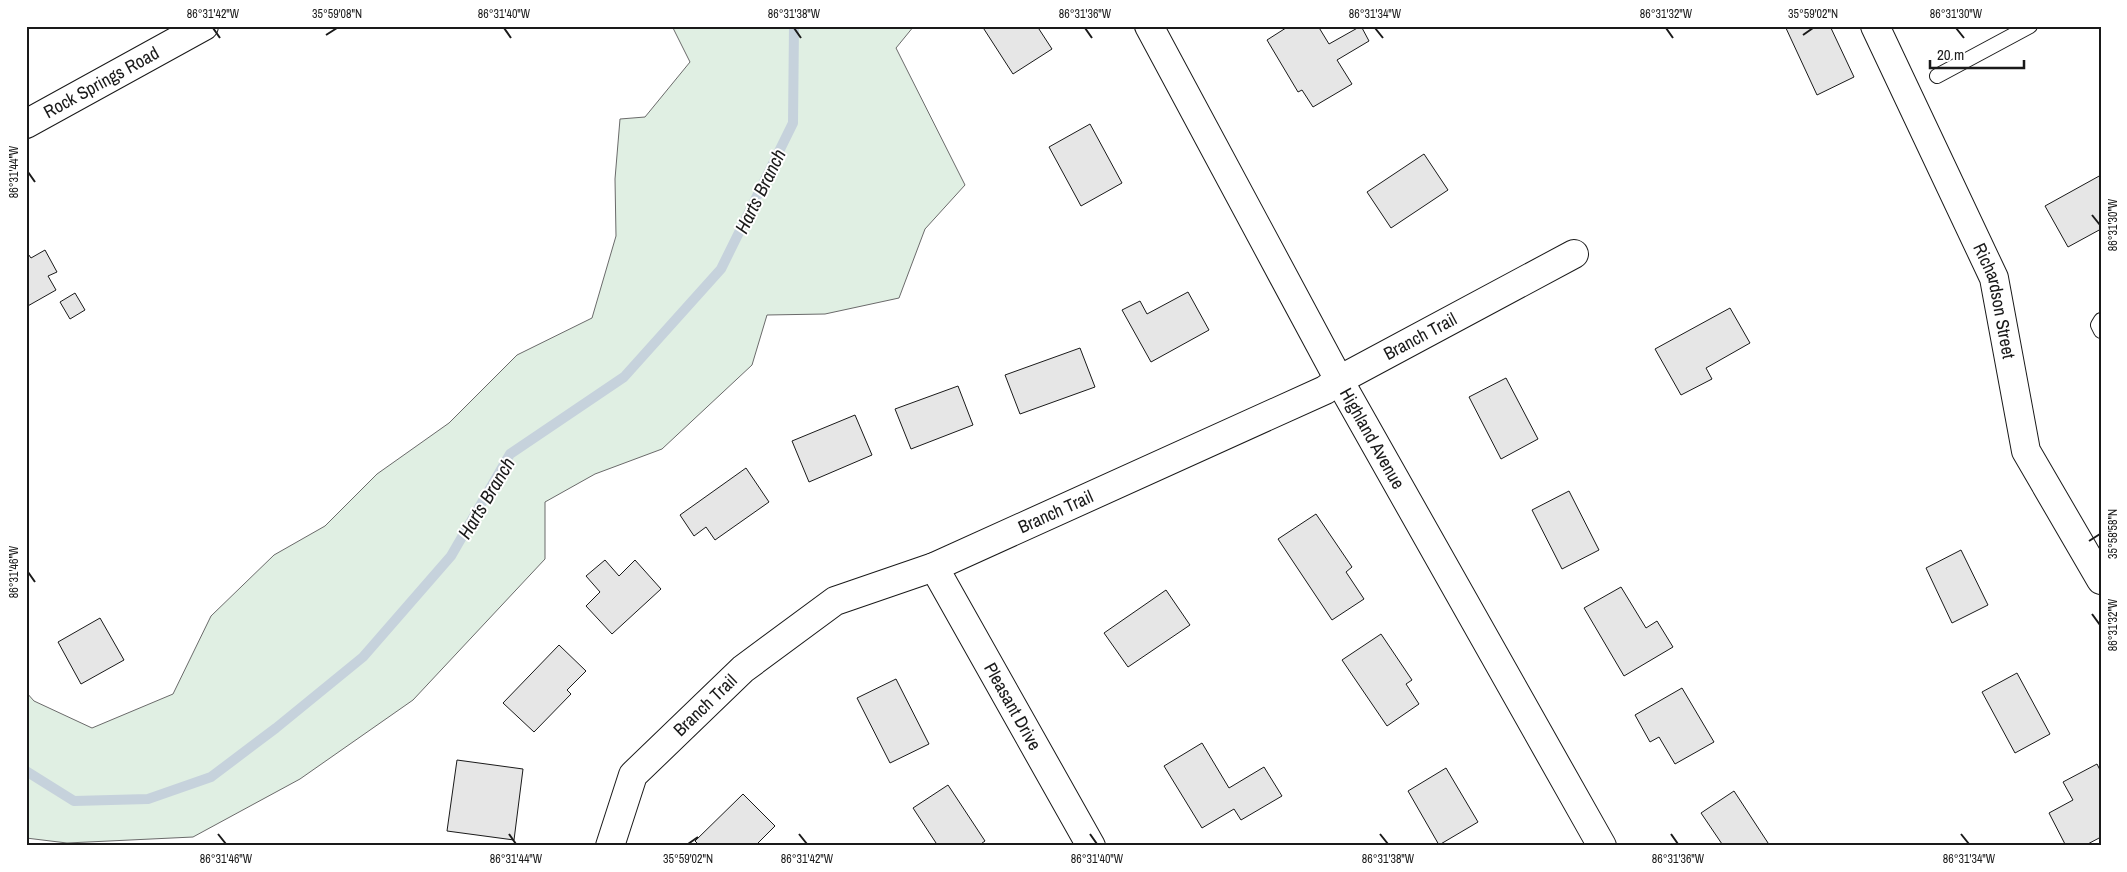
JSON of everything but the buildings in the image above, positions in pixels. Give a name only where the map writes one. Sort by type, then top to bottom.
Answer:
[{"type":"street","name":"Rock Springs Road","points":[[26,124],[204,26]]},
{"type":"street","name":"Highland Avenue","points":[[1149,26],[1339,380],[1602,846]]},
{"type":"street","name":"Richardson Street","points":[[1874,26],[1994,278],[2026,451],[2101,580]]},
{"type":"street","name":"Branch Trail","points":[[610,846],[633,775],[743,669],[835,601],[934,567],[1325,390],[1339,380],[1574,254]]},
{"type":"street","name":"Pleasant Drive","points":[[934,567],[1091,846]]},
{"type":"lane","points":[[1937,76],[2015,30],[2030,26]]},
{"type":"lane","points":[[2101,320],[2098,325],[2101,331]]},
{"type":"green space","points":[[672,26],[914,26],[896,48],[965,185],[925,229],[899,298],[825,314],[767,315],[752,365],[662,449],[595,474],[545,502],[545,559],[413,700],[300,779],[193,837],[67,843],[26,838],[26,692],[34,701],[92,728],[173,694],[211,616],[274,555],[325,526],[377,474],[449,423],[517,355],[592,318],[616,236],[615,179],[620,119],[645,117],[690,62]]},
{"type":"waterway","name":"Harts Branch","points":[[26,771],[74,801],[148,799],[211,777],[276,728],[363,657],[451,556],[510,454],[624,377],[721,269],[793,123],[794,26]]}]
